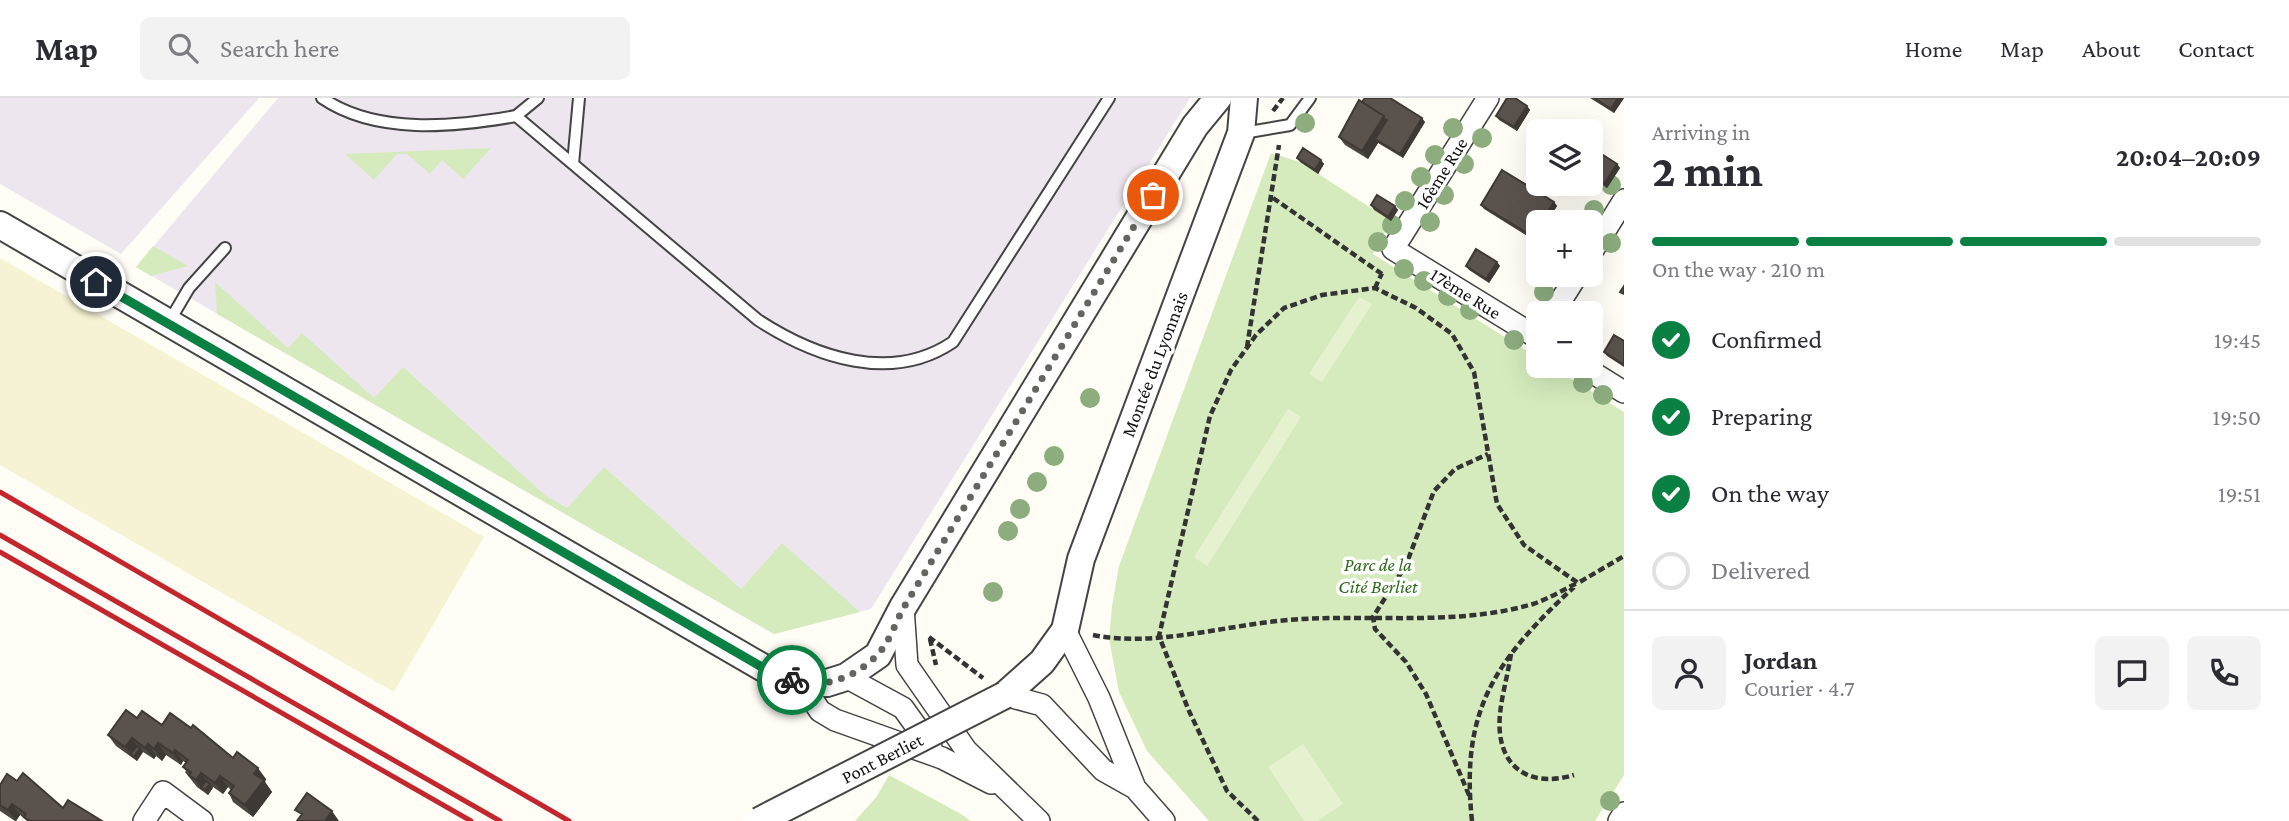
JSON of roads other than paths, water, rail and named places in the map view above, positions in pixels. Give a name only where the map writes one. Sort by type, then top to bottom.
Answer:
[{"type":"street","points":[[0,225],[168,325],[767,670],[802,684],[827,683],[846,677],[878,655],[904,607],[1195,126],[1218,98]]},
{"type":"street","name":"Montée du Lyonnais","points":[[1005,695],[1042,662],[1065,630],[1081,559],[1241,133],[1244,98]]},
{"type":"street","name":"16ème Rue","points":[[1393,248],[1488,98]]},
{"type":"street","points":[[1603,234],[1624,200]]},
{"type":"street","name":"17ème Rue","points":[[1393,248],[1526,331]]},
{"type":"street","points":[[1601,378],[1624,392]]},
{"type":"street","points":[[904,607],[907,665],[967,750],[1039,821]]},
{"type":"street","points":[[1065,630],[1100,698],[1135,788]]},
{"type":"street","points":[[846,677],[903,708],[926,742],[942,758]]},
{"type":"street","points":[[802,684],[820,711],[835,720],[942,758],[1011,793]]},
{"type":"street","points":[[1005,695],[1042,705],[1103,770],[1135,788],[1164,821]]},
{"type":"street","name":"Pont Berliet","points":[[759,821],[1005,695]]},
{"type":"street","points":[[144,821],[163,792],[202,821]]},
{"type":"street","points":[[1619,821],[1624,813]]},
{"type":"lane","points":[[322,98],[353,114],[413,123],[477,123],[516,116],[538,98]]},
{"type":"lane","points":[[573,164],[579,98]]},
{"type":"lane","points":[[516,116],[758,320],[788,340],[828,355],[867,363],[906,362],[934,355],[953,342],[1108,98]]},
{"type":"lane","points":[[1241,133],[1290,125],[1310,98]]},
{"type":"lane","points":[[168,325],[189,288],[225,248]]},
{"type":"railway","points":[[0,492],[569,821]]},
{"type":"railway","points":[[0,535],[500,821]]},
{"type":"railway","points":[[0,552],[471,821]]},
{"type":"park label","name":"Parc de la Cité Berliet","points":[[1378,575]]}]
